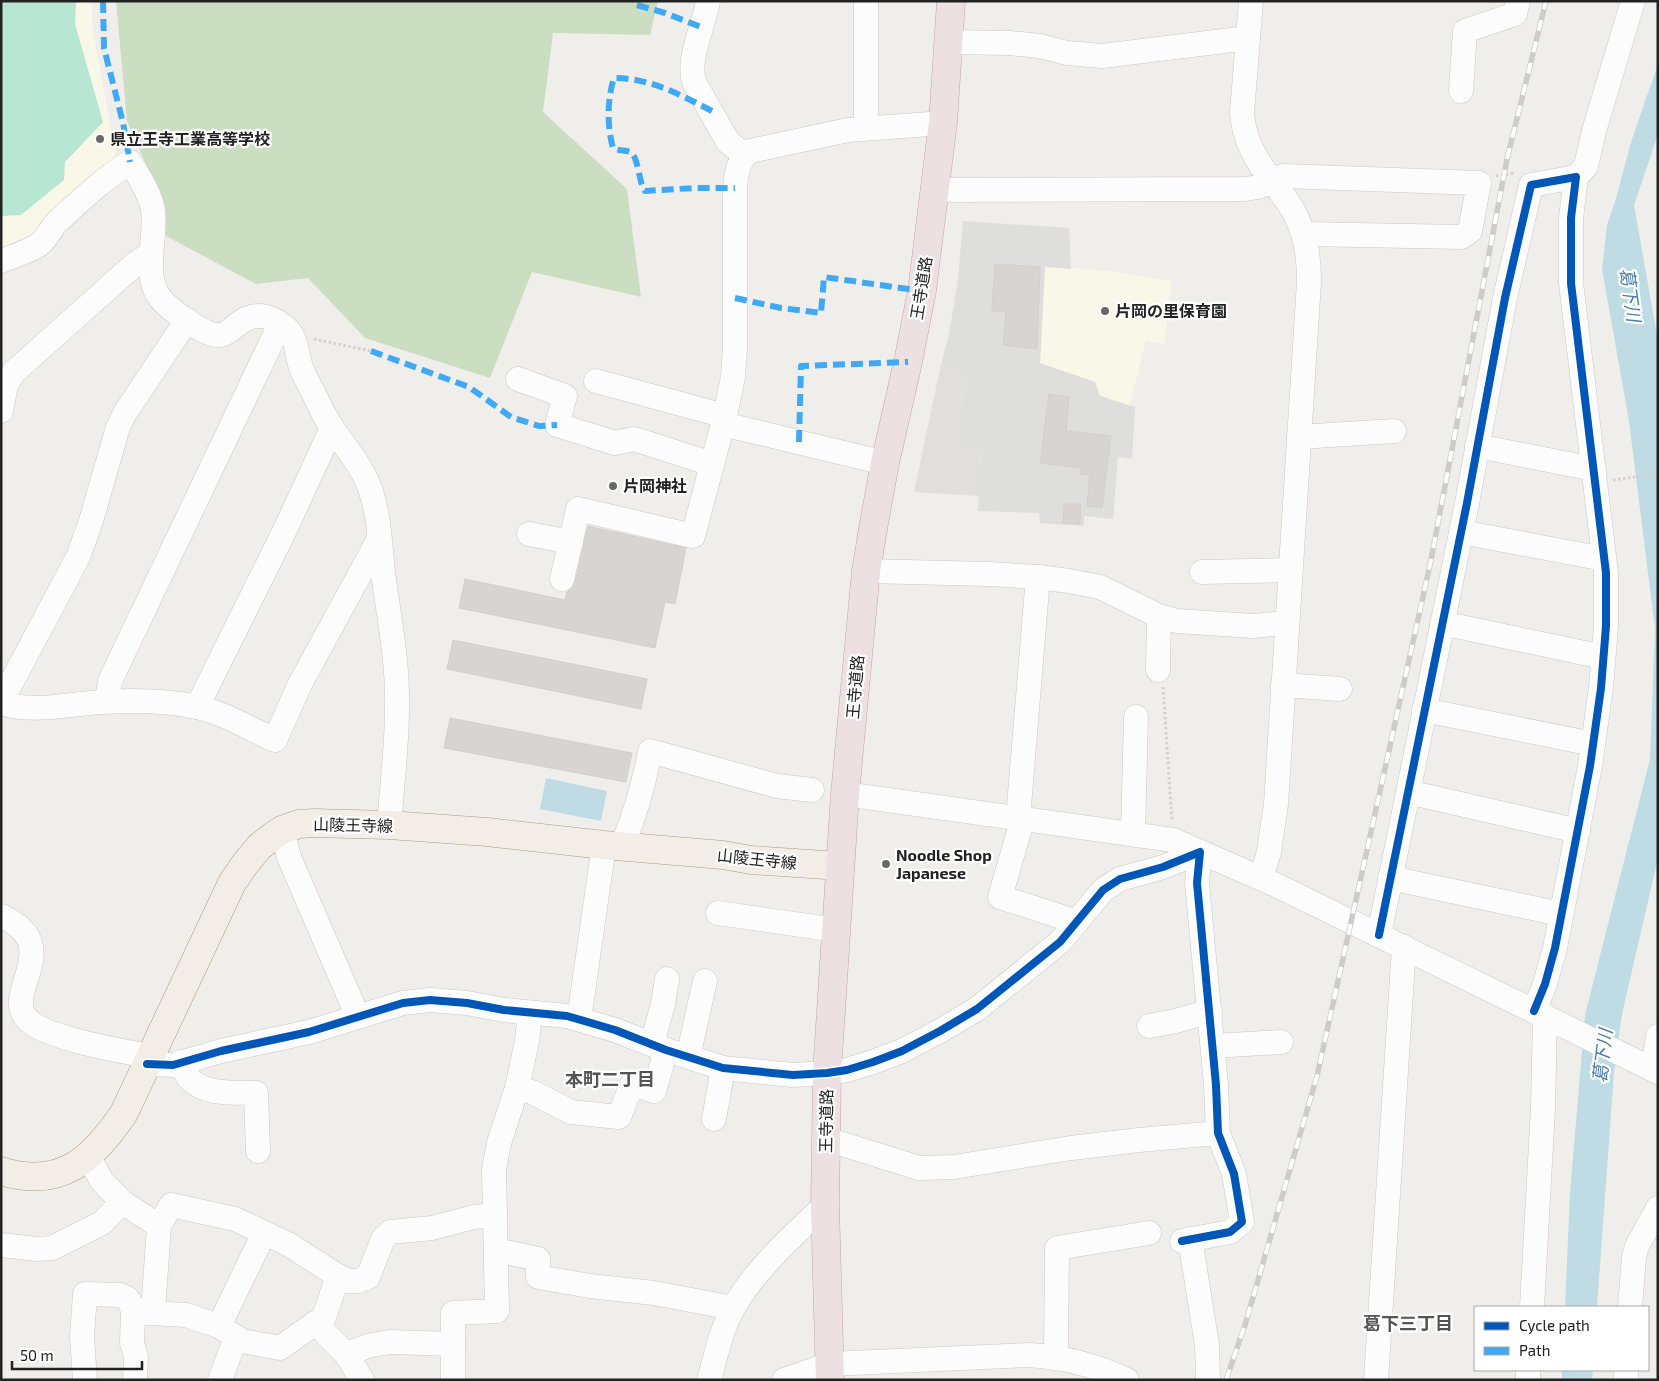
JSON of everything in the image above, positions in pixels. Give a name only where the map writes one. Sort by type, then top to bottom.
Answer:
[{"type":"highway","name":"王寺道路","points":[[830,1372],[825,1205],[827,1073],[845,794],[866,571],[884,464],[908,362],[922,291],[933,190],[943,123],[950,1]]},
{"type":"main road","name":"山陵王寺線","points":[[1,1171],[28,1176],[52,1174],[68,1170],[88,1158],[108,1138],[124,1113],[232,883],[259,847],[282,830],[299,824],[314,822],[389,825],[487,832],[613,846],[723,855],[751,860],[840,866]]},
{"type":"street","points":[[708,1],[691,72],[694,82],[728,142],[745,155]]},
{"type":"street","points":[[866,1],[866,128]]},
{"type":"street","points":[[1251,1],[1242,113],[1243,129],[1249,148],[1295,213],[1304,234],[1308,256],[1299,437],[1273,829],[1269,852],[1261,878]]},
{"type":"street","points":[[1461,90],[1465,30],[1515,14],[1518,1]]},
{"type":"street","points":[[1532,1306],[1543,1108],[1539,1013],[1555,948],[1578,831],[1601,688],[1606,626],[1604,559],[1571,283],[1571,218],[1576,177],[1586,166],[1633,1]]},
{"type":"street","points":[[947,42],[1009,43],[1040,46],[1067,53],[1102,56],[1248,38]]},
{"type":"street","points":[[562,578],[578,509],[693,536],[724,420],[733,377],[735,348],[735,180],[739,165],[745,155],[750,151],[848,130],[943,123]]},
{"type":"street","points":[[1,261],[18,255],[40,243],[80,200],[111,174],[130,162],[148,194],[153,210],[153,281],[159,297],[171,310],[200,329],[220,336],[229,332],[246,318],[255,315],[266,316],[286,329],[296,345],[306,380],[332,428],[352,453],[367,482],[377,519],[396,673],[397,707],[389,825]]},
{"type":"street","points":[[933,190],[1245,189],[1258,187],[1283,176],[1480,183],[1470,231],[1462,237],[1304,234]]},
{"type":"street","points":[[1379,935],[1461,532],[1505,298],[1531,185],[1576,177]]},
{"type":"street","points":[[1,411],[6,384],[14,372],[135,264],[144,258],[152,257]]},
{"type":"street","points":[[187,320],[125,413],[118,427],[91,521],[78,557],[1,703],[27,708],[107,701],[156,703],[198,708],[275,740],[300,684],[379,539]]},
{"type":"street","points":[[107,701],[110,681],[286,329]]},
{"type":"street","points":[[518,379],[565,396],[557,425],[615,443],[634,439],[712,464]]},
{"type":"street","points":[[596,381],[724,420],[884,464]]},
{"type":"street","points":[[198,708],[284,534],[332,428]]},
{"type":"street","points":[[1299,437],[1394,431]]},
{"type":"street","points":[[1477,446],[1595,476]]},
{"type":"street","points":[[1461,532],[1604,559]]},
{"type":"street","points":[[529,534],[571,542]]},
{"type":"street","points":[[1202,572],[1290,570]]},
{"type":"street","points":[[866,571],[1038,577],[1100,588],[1159,616],[1178,621],[1253,626],[1287,623]]},
{"type":"street","points":[[1038,577],[1021,818],[1000,897],[1077,922]]},
{"type":"street","points":[[1158,670],[1159,616]]},
{"type":"street","points":[[1442,623],[1603,657]]},
{"type":"street","points":[[1283,685],[1340,689]]},
{"type":"street","points":[[1424,710],[1593,744]]},
{"type":"street","points":[[1133,834],[1136,717]]},
{"type":"street","points":[[580,1019],[613,846],[634,819],[650,751],[778,786],[812,790]]},
{"type":"street","points":[[1408,792],[1578,831]]},
{"type":"street","points":[[845,794],[1173,840],[1261,878],[1656,1070],[1658,1036]]},
{"type":"street","points":[[282,830],[289,857],[358,1017]]},
{"type":"street","points":[[1,916],[11,920],[24,930],[32,950],[32,961],[21,998],[22,1008],[27,1020],[50,1033],[127,1052],[149,1060],[173,1064],[309,1032],[403,1003],[430,1000],[567,1016],[637,1037],[723,1068],[793,1075],[847,1070],[902,1051],[940,1031],[977,1009],[1060,942],[1103,890],[1120,879],[1163,867],[1200,852]]},
{"type":"street","points":[[1200,852],[1197,883],[1213,1046],[1218,1133],[1234,1174],[1242,1222],[1230,1232],[1186,1240],[1207,1345],[1208,1380]]},
{"type":"street","points":[[1390,878],[1561,914]]},
{"type":"street","points":[[718,913],[836,930]]},
{"type":"street","points":[[1376,1380],[1404,947]]},
{"type":"street","points":[[667,979],[663,1004],[669,1050]]},
{"type":"street","points":[[517,1088],[532,1092],[571,1112],[619,1116],[632,1084],[654,1091],[669,1050],[705,981]]},
{"type":"street","points":[[1150,1026],[1210,1011]]},
{"type":"street","points":[[453,1380],[453,1313],[497,1311],[494,1169],[499,1143],[517,1088],[530,1013]]},
{"type":"street","points":[[1213,1046],[1281,1042]]},
{"type":"street","points":[[181,1062],[187,1076],[201,1087],[214,1092],[256,1093],[258,1151]]},
{"type":"street","points":[[714,1119],[723,1068]]},
{"type":"street","points":[[826,1139],[919,1168],[928,1168],[954,1167],[1071,1148],[1218,1133]]},
{"type":"street","points":[[88,1158],[102,1181],[122,1202],[159,1226]]},
{"type":"street","points":[[1,1245],[36,1249],[52,1248],[102,1223],[122,1202]]},
{"type":"street","points":[[135,1380],[136,1357],[132,1343],[143,1312],[159,1226],[171,1205],[234,1219],[288,1244],[348,1281],[358,1281],[368,1277],[383,1239],[390,1232],[432,1228],[474,1217],[495,1215]]},
{"type":"street","points":[[709,1380],[724,1330],[733,1308],[750,1283],[792,1237],[825,1205]]},
{"type":"street","points":[[1630,1306],[1634,1257],[1637,1246],[1658,1208]]},
{"type":"street","points":[[220,1380],[227,1332],[264,1233]]},
{"type":"street","points":[[1056,1356],[1057,1248],[1150,1233]]},
{"type":"street","points":[[496,1250],[538,1260],[538,1277],[662,1295],[733,1308]]},
{"type":"street","points":[[85,1380],[82,1337],[86,1294],[120,1295],[127,1298],[143,1312],[186,1315],[227,1332],[242,1341],[280,1348],[324,1317],[338,1276]]},
{"type":"street","points":[[314,1324],[346,1354],[362,1380]]},
{"type":"street","points":[[346,1354],[371,1345],[390,1342],[453,1344]]},
{"type":"street","points":[[784,1380],[830,1372],[988,1356],[1029,1355],[1056,1356],[1099,1373],[1127,1380]]},
{"type":"path","points":[[286,329],[371,351]]},
{"type":"path","points":[[1595,476],[1658,474]]},
{"type":"path","points":[[1158,670],[1163,683],[1173,840]]},
{"type":"shaded area","name":"県立王寺工業高等学校","points":[[76,1],[92,1],[92,25],[116,157],[33,235],[17,245],[1,250],[1,216],[21,215],[65,162],[103,122],[75,24]]},
{"type":"shaded area","points":[[963,221],[1069,228],[1071,269],[1045,267],[1040,363],[1095,382],[1100,396],[1135,407],[1132,459],[1118,457],[1113,519],[1084,516],[1084,526],[1040,523],[1039,513],[978,511],[981,447],[957,444],[966,374],[941,364],[949,334],[958,279]]},
{"type":"shaded area","name":"片岡の里保育園","points":[[1045,266],[1107,271],[1171,281],[1165,344],[1146,341],[1129,406],[1100,396],[1040,364]]},
{"type":"shaded area","points":[[941,364],[966,374],[957,444],[981,447],[979,496],[914,492]]},
{"type":"green space","points":[[1,1],[76,1],[75,24],[103,122],[65,162],[64,180],[21,215],[1,216]]},
{"type":"green space","points":[[116,1],[658,1],[650,35],[553,33],[543,112],[627,189],[641,297],[532,272],[490,378],[365,338],[308,278],[256,284],[166,236],[158,192],[127,121]]},
{"type":"water","name":"葛下川","points":[[1658,64],[1658,134],[1634,205],[1658,341],[1658,858],[1622,1014],[1614,1072],[1597,1306],[1565,1306],[1570,1193],[1585,1015],[1650,759],[1655,629],[1629,421],[1602,269],[1607,225],[1632,139]]},
{"type":"water","points":[[546,778],[607,791],[601,821],[540,809]]},
{"type":"water","points":[[1562,1371],[1593,1371],[1592,1380],[1562,1380]]},
{"type":"building","points":[[995,264],[1040,267],[1037,349],[1003,345],[1006,312],[992,311]]},
{"type":"building","points":[[1049,394],[1069,397],[1066,431],[1111,436],[1102,508],[1087,506],[1090,475],[1080,474],[1081,468],[1040,463]]},
{"type":"building","points":[[1064,504],[1081,504],[1080,524],[1063,523]]},
{"type":"building","points":[[588,526],[686,548],[675,604],[665,602],[655,648],[459,608],[465,579],[565,600],[567,592],[575,582]]},
{"type":"building","points":[[453,640],[647,679],[641,709],[447,669]]},
{"type":"building","points":[[450,718],[632,753],[626,782],[444,748]]},
{"type":"railway","points":[[1226,1380],[1245,1325],[1317,1076],[1430,565],[1507,159],[1546,1]]},
{"type":"marked path","points":[[103,1],[104,48],[123,123],[130,162]]},
{"type":"marked path","points":[[637,5],[665,13],[701,27]]},
{"type":"marked path","points":[[712,111],[665,88],[640,81],[614,78],[610,95],[609,113],[613,148],[630,152],[633,155],[645,191],[735,188]]},
{"type":"marked path","points":[[735,298],[781,308],[821,313],[824,277],[922,291]]},
{"type":"marked path","points":[[371,351],[469,387],[511,417],[539,426],[557,425]]},
{"type":"marked path","points":[[799,442],[801,366],[908,362]]},
{"type":"cycle path","points":[[1379,935],[1467,503],[1505,298],[1531,185],[1576,177],[1571,218],[1571,283],[1606,573],[1606,626],[1601,688],[1590,766],[1555,948],[1545,984],[1534,1011]]},
{"type":"cycle path","points":[[147,1064],[173,1065],[221,1051],[309,1032],[403,1003],[430,1000],[567,1016],[615,1030],[666,1050],[723,1068],[793,1075],[847,1070],[902,1051],[977,1009],[1060,942],[1103,890],[1120,879],[1163,867],[1200,852],[1197,883],[1216,1085],[1218,1133],[1234,1174],[1242,1222],[1230,1232],[1182,1241]]},
{"type":"place","name":"県立王寺工業高等学校","points":[[100,139]]},
{"type":"place","name":"片岡の里保育園","points":[[1105,311]]},
{"type":"place","name":"片岡神社","points":[[613,486]]},
{"type":"place","name":"Noodle Shop Japanese","points":[[886,864]]},
{"type":"district","name":"本町二丁目","points":[[610,1080]]},
{"type":"district","name":"葛下三丁目","points":[[1408,1324]]}]
